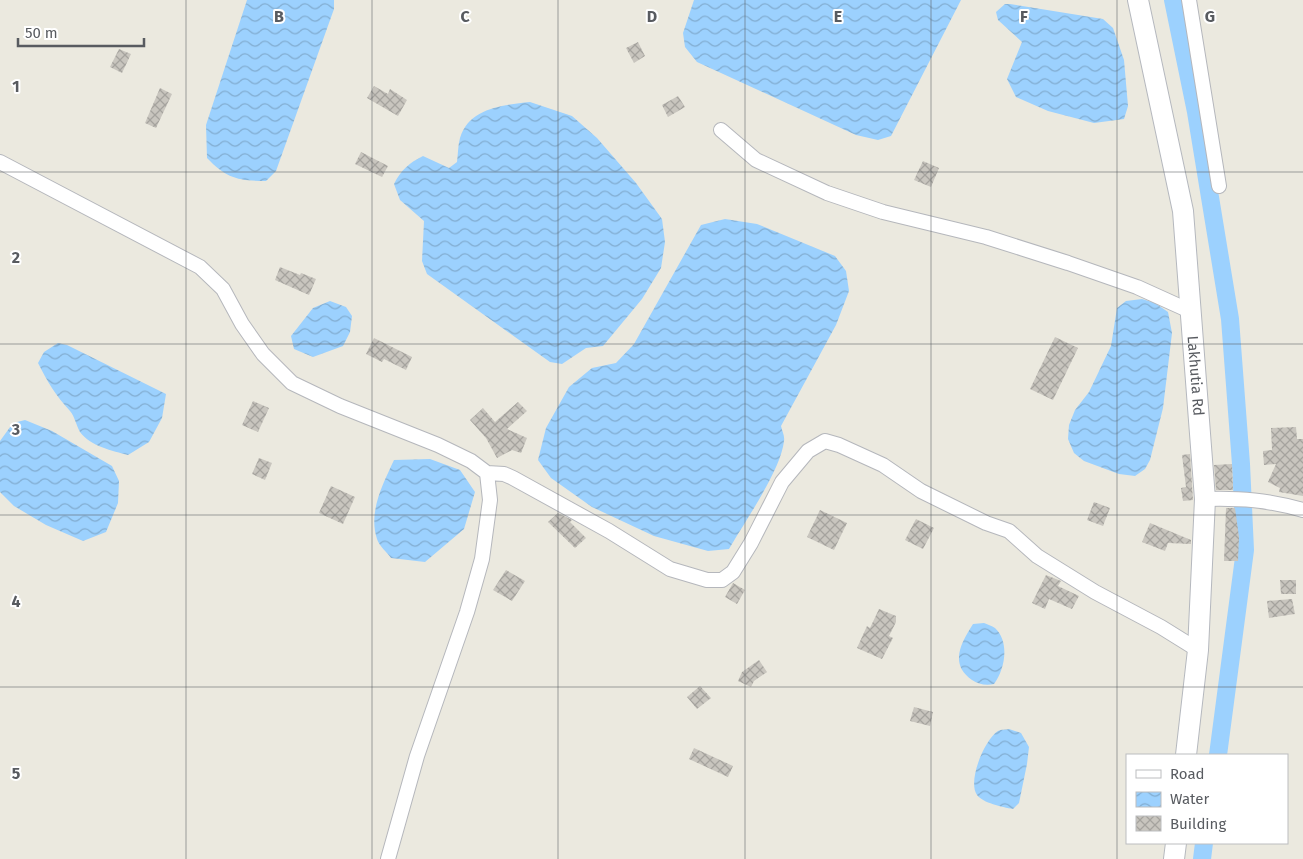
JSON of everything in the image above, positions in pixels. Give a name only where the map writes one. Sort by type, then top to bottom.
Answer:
[{"type":"street","name":"Lakhutia Rd","points":[[1138,0],[1183,211],[1205,499],[1198,650],[1186,754]]},
{"type":"street","points":[[1189,0],[1218,186]]},
{"type":"street","points":[[721,130],[756,160],[827,193],[883,212],[986,237],[1059,260],[1137,287],[1190,311]]},
{"type":"street","points":[[0,162],[200,268],[223,289],[242,324],[263,354],[292,383],[340,406],[471,460],[487,473],[504,474],[513,478],[609,531],[670,569],[707,580],[722,580],[733,572],[751,543],[782,482],[808,451],[825,441],[839,444],[882,465],[921,491],[986,523],[1009,531],[1037,556],[1094,592],[1161,627],[1198,650]]},
{"type":"street","points":[[388,859],[417,756],[467,612],[482,559],[490,500],[487,473]]},
{"type":"street","points":[[1205,499],[1237,498],[1278,503],[1303,510]]},
{"type":"street","points":[[1174,859],[1176,844]]},
{"type":"water","points":[[247,0],[334,0],[334,9],[276,171],[266,181],[233,177],[220,170],[207,158],[206,125]]},
{"type":"water","points":[[694,0],[961,0],[891,136],[878,140],[856,135],[697,62],[685,47],[683,33]]},
{"type":"water","points":[[1005,4],[1103,19],[1113,28],[1124,60],[1128,106],[1124,119],[1094,123],[1048,111],[1016,97],[1007,79],[1022,42],[998,20],[996,12]]},
{"type":"water","points":[[530,102],[572,116],[597,138],[636,183],[662,219],[665,242],[661,268],[642,299],[603,346],[586,348],[562,364],[550,362],[427,274],[422,261],[424,221],[400,200],[394,184],[406,167],[423,156],[449,168],[457,162],[459,141],[464,128],[479,114],[498,107]]},
{"type":"water","points":[[725,219],[757,224],[835,256],[846,271],[849,291],[836,325],[781,426],[784,441],[769,481],[729,549],[708,551],[654,536],[592,507],[551,478],[538,460],[546,428],[569,387],[592,368],[616,363],[634,344],[701,225]]},
{"type":"water","points":[[1142,299],[1155,303],[1168,312],[1172,333],[1163,408],[1150,460],[1145,469],[1135,476],[1119,474],[1084,461],[1074,453],[1068,439],[1069,425],[1075,410],[1089,392],[1111,346],[1117,308],[1126,301]]},
{"type":"water","points":[[330,301],[346,307],[352,316],[350,332],[343,346],[313,357],[294,349],[291,336],[313,308]]},
{"type":"water","points":[[58,343],[67,345],[166,394],[162,418],[149,442],[128,455],[102,447],[84,437],[72,413],[60,400],[38,363],[44,352]]},
{"type":"water","points":[[25,420],[52,431],[112,466],[119,481],[118,503],[106,532],[83,541],[46,525],[14,506],[0,492],[0,441],[13,423]]},
{"type":"water","points":[[430,459],[460,470],[475,492],[464,529],[425,562],[391,558],[378,542],[375,529],[374,519],[381,488],[394,460]]},
{"type":"water","points":[[984,623],[995,628],[1000,634],[1004,648],[1001,671],[994,684],[991,685],[977,683],[972,680],[965,674],[959,660],[961,646],[973,624]]},
{"type":"water","points":[[1009,729],[1021,733],[1029,747],[1019,803],[1013,809],[993,804],[980,798],[974,789],[976,771],[988,742],[998,731]]},
{"type":"building","points":[[638,42],[645,56],[634,63],[626,48]]},
{"type":"building","points":[[119,49],[131,54],[122,73],[110,67]]},
{"type":"building","points":[[374,86],[388,94],[390,89],[407,100],[398,116],[367,98]]},
{"type":"building","points":[[160,88],[172,94],[156,128],[145,123]]},
{"type":"building","points":[[678,96],[685,107],[668,117],[662,105]]},
{"type":"building","points":[[361,152],[388,166],[382,177],[355,164]]},
{"type":"building","points":[[923,161],[939,168],[931,187],[914,180]]},
{"type":"building","points":[[280,267],[316,279],[309,295],[275,280]]},
{"type":"building","points":[[1055,337],[1078,348],[1053,400],[1030,389]]},
{"type":"building","points":[[374,338],[412,357],[406,370],[384,359],[382,362],[366,354]]},
{"type":"building","points":[[253,401],[269,408],[258,432],[242,425]]},
{"type":"building","points":[[518,402],[527,411],[507,429],[527,438],[521,453],[512,450],[497,458],[486,438],[470,420],[483,408],[495,422]]},
{"type":"building","points":[[1296,427],[1297,439],[1303,439],[1303,496],[1279,492],[1280,488],[1268,482],[1276,464],[1264,465],[1263,451],[1272,450],[1271,428]]},
{"type":"building","points":[[1190,454],[1193,500],[1183,501],[1181,488],[1186,487],[1182,455]]},
{"type":"building","points":[[259,458],[272,463],[265,480],[252,474]]},
{"type":"building","points":[[1232,464],[1233,490],[1216,490],[1214,465]]},
{"type":"building","points":[[331,486],[355,497],[343,524],[319,513]]},
{"type":"building","points":[[1094,502],[1110,508],[1103,526],[1087,520]]},
{"type":"building","points":[[1226,508],[1235,508],[1239,537],[1238,561],[1224,561]]},
{"type":"building","points":[[820,510],[847,523],[834,550],[807,537]]},
{"type":"building","points":[[558,513],[572,520],[570,522],[586,538],[575,548],[548,522]]},
{"type":"building","points":[[916,519],[934,528],[923,549],[905,540]]},
{"type":"building","points":[[1150,523],[1191,540],[1191,544],[1168,543],[1165,551],[1142,542]]},
{"type":"building","points":[[506,570],[525,581],[512,601],[493,590]]},
{"type":"building","points":[[1046,575],[1061,581],[1058,586],[1079,596],[1072,609],[1049,599],[1045,609],[1032,603]]},
{"type":"building","points":[[1280,580],[1296,580],[1296,594],[1281,594]]},
{"type":"building","points":[[733,583],[745,590],[737,604],[725,597]]},
{"type":"building","points":[[1292,599],[1295,614],[1269,618],[1267,601]]},
{"type":"building","points":[[879,609],[896,616],[896,622],[889,636],[893,638],[882,659],[857,648],[867,626],[870,628]]},
{"type":"building","points":[[759,660],[767,672],[754,681],[751,687],[738,681],[742,672]]},
{"type":"building","points":[[700,686],[711,698],[697,709],[687,697]]},
{"type":"building","points":[[914,707],[933,712],[930,726],[910,721]]},
{"type":"building","points":[[694,748],[733,766],[728,777],[689,759]]},
{"type":"waterway","points":[[1173,0],[1196,112],[1230,319],[1241,464],[1245,550],[1218,754]]},
{"type":"waterway","points":[[1202,859],[1204,844]]}]
